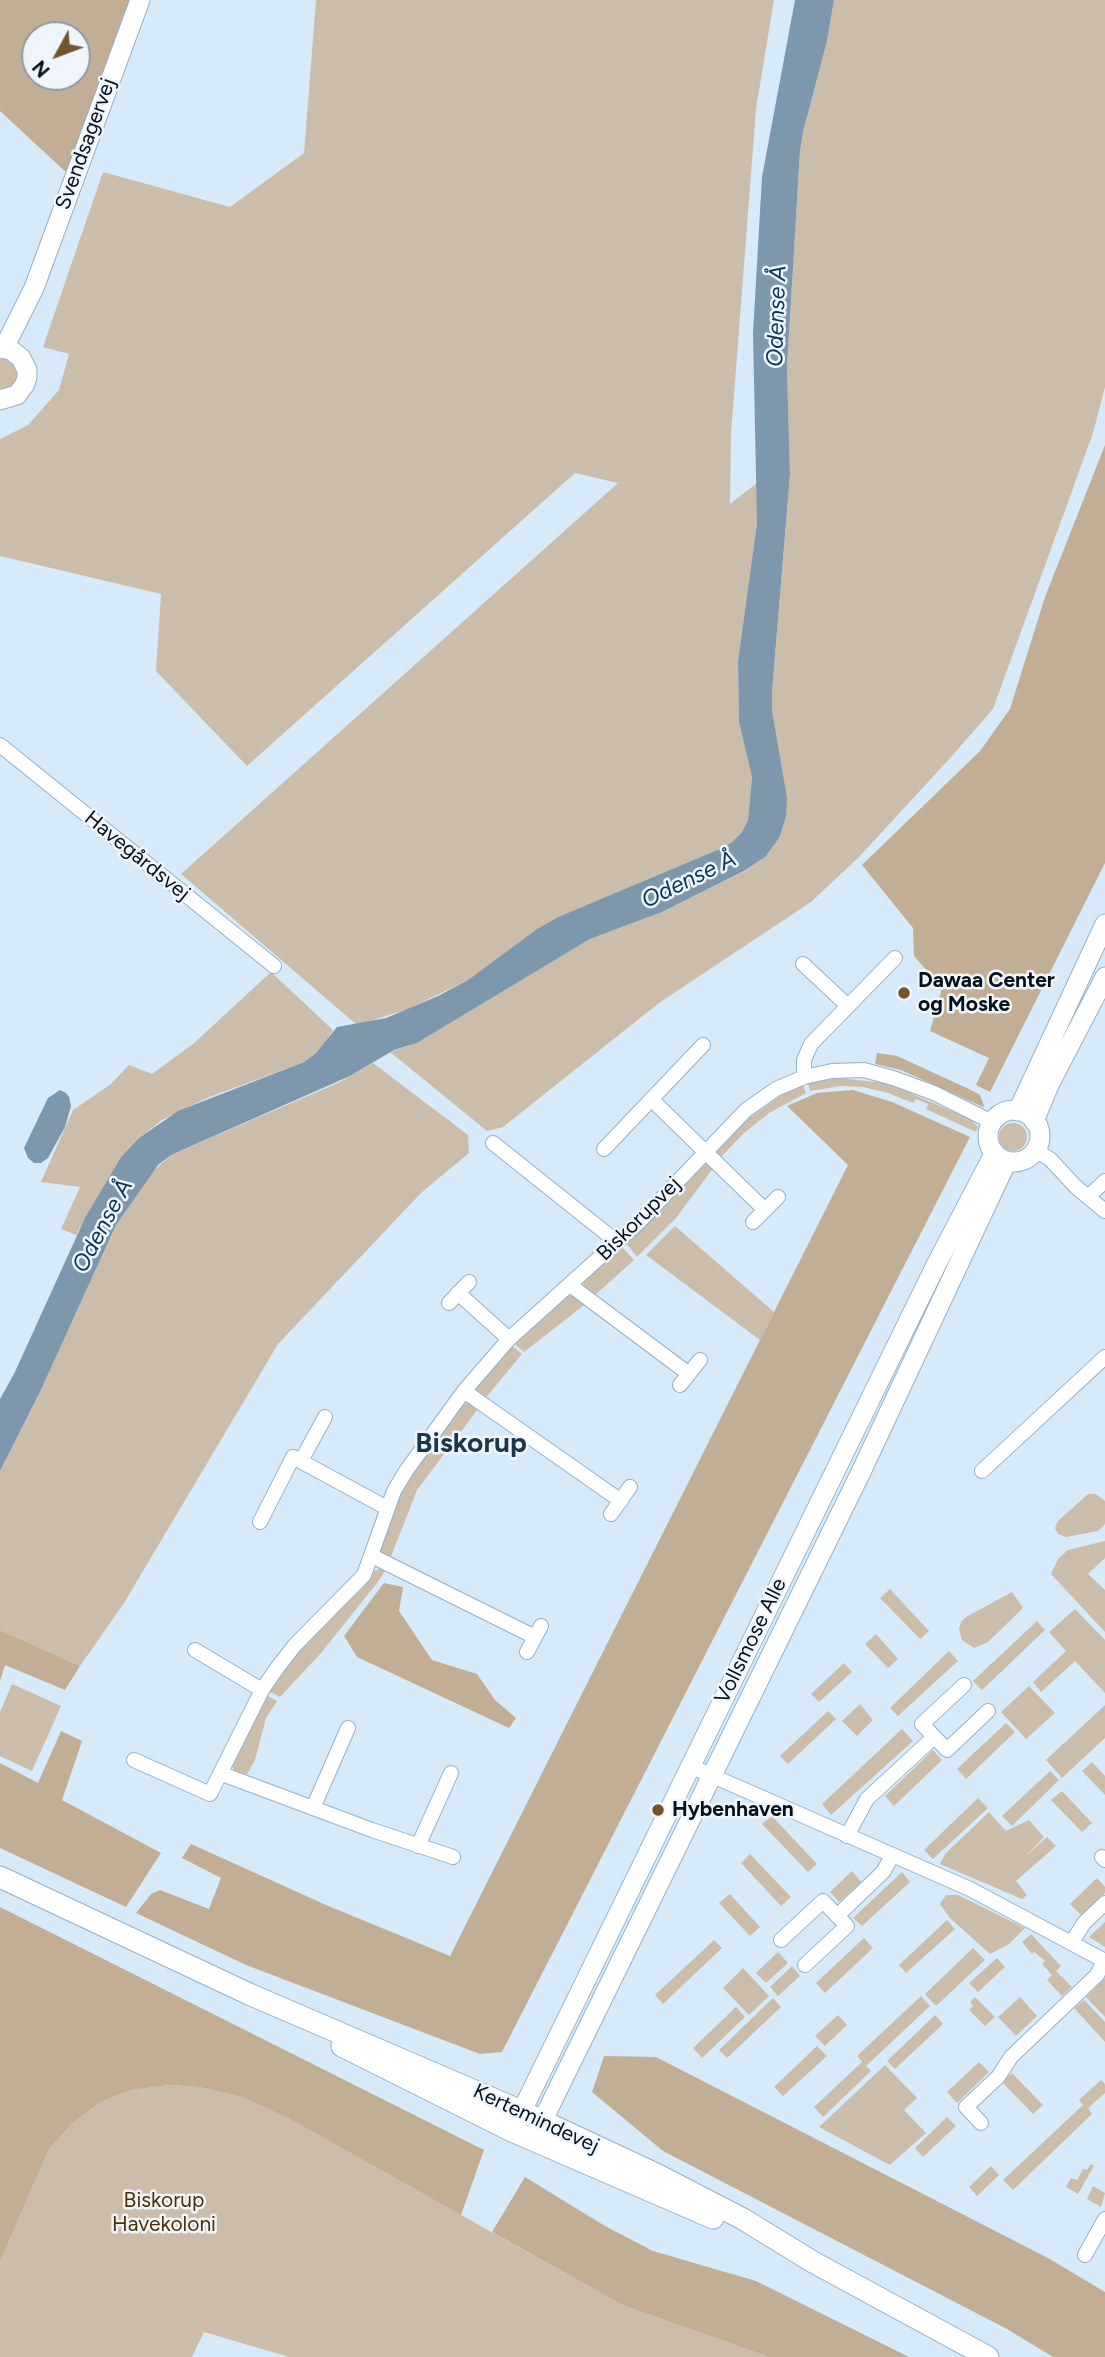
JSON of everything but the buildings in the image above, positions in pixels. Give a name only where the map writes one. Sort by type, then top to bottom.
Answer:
[{"type":"main road","name":"Kertemindevej","points":[[0,1877],[249,1994],[521,2111],[539,2131],[813,2262],[988,2357]]},
{"type":"main road","name":"Kertemindevej","points":[[249,1994],[381,2067],[512,2131],[539,2131]]},
{"type":"street","name":"Svendsagervej","points":[[8,352],[140,0]]},
{"type":"street","points":[[0,400],[17,395],[25,384],[26,370],[8,352]]},
{"type":"street","name":"Havegårdsvej","points":[[0,745],[274,966]]},
{"type":"street","points":[[1026,1116],[1105,924]]},
{"type":"street","points":[[804,1077],[804,1059],[811,1044],[895,958]]},
{"type":"street","points":[[803,964],[848,1006]]},
{"type":"street","points":[[1026,1116],[1049,1085],[1105,976]]},
{"type":"street","points":[[604,1149],[703,1045]]},
{"type":"street","name":"Biskorupvej","points":[[222,1774],[262,1690],[295,1645],[364,1574],[387,1508],[406,1471],[464,1391],[509,1339],[617,1242],[746,1110],[776,1089],[804,1077],[832,1071],[864,1070],[933,1093],[992,1122]]},
{"type":"street","points":[[651,1099],[765,1210]]},
{"type":"street","points":[[1003,1113],[1026,1116],[1039,1134],[1035,1150],[1023,1160],[1001,1157],[988,1140],[992,1122],[1003,1113]]},
{"type":"street","points":[[492,1143],[617,1242]]},
{"type":"street","points":[[1035,1150],[1050,1159],[1105,1211]]},
{"type":"street","name":"Vollsmose Alle","points":[[512,2131],[937,1263],[1001,1157]]},
{"type":"street","name":"Vollsmose Alle","points":[[539,2131],[913,1363],[1001,1157]]},
{"type":"street","points":[[1088,1197],[1105,1181]]},
{"type":"street","points":[[753,1222],[778,1197]]},
{"type":"street","points":[[570,1285],[685,1379],[700,1360]]},
{"type":"street","points":[[459,1292],[509,1339]]},
{"type":"street","points":[[982,1472],[1105,1357]]},
{"type":"street","points":[[464,1391],[621,1501]]},
{"type":"street","points":[[301,1461],[325,1417]]},
{"type":"street","points":[[260,1521],[293,1457],[387,1508]]},
{"type":"street","points":[[611,1514],[631,1487]]},
{"type":"street","points":[[372,1556],[538,1631],[527,1652]]},
{"type":"street","points":[[195,1650],[262,1690]]},
{"type":"street","points":[[964,1685],[922,1724],[947,1750],[988,1711]]},
{"type":"street","points":[[313,1808],[348,1728]]},
{"type":"street","points":[[847,1836],[867,1799],[934,1737]]},
{"type":"street","points":[[134,1760],[210,1794],[222,1774],[453,1857]]},
{"type":"street","points":[[690,1766],[970,1889],[1105,1961],[1097,1975],[1011,2057],[998,2077],[967,2107],[981,2123]]},
{"type":"street","points":[[418,1846],[451,1773]]},
{"type":"street","points":[[837,1916],[883,1872],[892,1856]]},
{"type":"street","points":[[781,1940],[823,1901],[847,1926],[805,1965]]},
{"type":"street","points":[[1072,1942],[1084,1923],[1105,1903]]},
{"type":"street","points":[[1085,2255],[1105,2219]]},
{"type":"green space","points":[[316,0],[774,0],[756,109],[731,434],[730,504],[757,483],[757,523],[738,661],[739,722],[752,776],[748,820],[742,832],[722,848],[558,917],[537,929],[468,980],[408,1009],[357,1025],[181,874],[618,483],[575,473],[247,766],[156,671],[161,594],[0,556],[0,439],[28,425],[59,390],[69,354],[43,347],[103,172],[230,207],[304,153]]},
{"type":"green space","points":[[834,0],[1105,0],[1105,387],[1093,433],[993,709],[859,857],[811,902],[659,1003],[503,1127],[487,1131],[390,1052],[417,1043],[590,939],[662,912],[745,871],[762,859],[772,692],[790,474],[787,368],[800,151],[827,41]]},
{"type":"green space","points":[[0,355],[12,360],[20,371],[18,384],[0,395]]},
{"type":"green space","points":[[271,972],[333,1030],[326,1041],[304,1062],[207,1098],[162,1120],[121,1157],[76,1235],[61,1229],[80,1187],[41,1182],[73,1110],[111,1084],[129,1065],[152,1074],[193,1044]]},
{"type":"green space","points":[[373,1063],[468,1135],[469,1153],[421,1193],[278,1344],[124,1603],[80,1666],[0,1630],[0,1471],[40,1392],[116,1225],[149,1175],[171,1155],[340,1082]]},
{"type":"green space","points":[[838,1078],[887,1083],[970,1119],[978,1127],[976,1132],[926,1109],[928,1104],[916,1099],[913,1103],[863,1087],[841,1086],[810,1091],[808,1083]]},
{"type":"green space","points":[[803,1085],[806,1093],[769,1113],[744,1133],[720,1158],[717,1155],[717,1149],[743,1122],[783,1094]]},
{"type":"green space","points":[[1013,1123],[1023,1127],[1027,1137],[1023,1147],[1013,1151],[1003,1147],[999,1137],[1003,1127]]},
{"type":"green space","points":[[702,1163],[710,1163],[714,1167],[676,1218],[637,1257],[626,1243]]},
{"type":"green space","points":[[675,1226],[774,1312],[760,1340],[646,1255]]},
{"type":"green space","points":[[622,1247],[634,1260],[594,1296],[583,1287],[584,1281]]},
{"type":"green space","points":[[566,1296],[573,1296],[584,1304],[583,1306],[524,1352],[514,1343]]},
{"type":"green space","points":[[512,1346],[522,1354],[484,1400],[477,1394],[475,1386]]},
{"type":"green space","points":[[468,1402],[478,1409],[417,1490],[390,1559],[383,1556],[380,1549],[400,1492],[458,1408]]},
{"type":"green space","points":[[1088,1494],[1096,1494],[1105,1501],[1105,1524],[1098,1531],[1066,1537],[1058,1534],[1055,1528],[1058,1521]]},
{"type":"green space","points":[[1105,1541],[1105,1558],[1088,1574],[1105,1590],[1105,1632],[1051,1574],[1058,1559],[1068,1550]]},
{"type":"green space","points":[[381,1568],[385,1571],[377,1583],[321,1653],[280,1697],[268,1691],[289,1661],[362,1589],[372,1572]]},
{"type":"green space","points":[[890,1589],[929,1631],[920,1639],[880,1598]]},
{"type":"green space","points":[[1012,1592],[1023,1608],[988,1642],[974,1648],[962,1640],[959,1629],[966,1617]]},
{"type":"green space","points":[[1075,1609],[1105,1640],[1105,1693],[1075,1661],[1041,1692],[1033,1682],[1066,1651],[1049,1632]]},
{"type":"green space","points":[[1037,1621],[1045,1630],[982,1690],[973,1681]]},
{"type":"green space","points":[[876,1634],[898,1659],[888,1668],[865,1644]]},
{"type":"green space","points":[[949,1651],[958,1661],[898,1716],[890,1708]]},
{"type":"green space","points":[[844,1663],[852,1672],[819,1702],[811,1694]]},
{"type":"green space","points":[[12,1684],[61,1706],[32,1771],[0,1756],[0,1712]]},
{"type":"green space","points":[[1029,1686],[1055,1713],[1026,1739],[1001,1712]]},
{"type":"green space","points":[[266,1695],[277,1701],[266,1718],[255,1760],[246,1776],[235,1772],[231,1764]]},
{"type":"green space","points":[[860,1704],[873,1720],[857,1736],[842,1721]]},
{"type":"green space","points":[[1105,1705],[1105,1738],[1062,1778],[1046,1760]]},
{"type":"green space","points":[[828,1711],[836,1719],[788,1764],[780,1756]]},
{"type":"green space","points":[[1006,1723],[1015,1732],[966,1779],[957,1769]]},
{"type":"green space","points":[[902,1729],[913,1741],[831,1815],[822,1804]]},
{"type":"green space","points":[[933,1750],[942,1760],[894,1806],[885,1796]]},
{"type":"green space","points":[[1092,1762],[1105,1776],[1105,1795],[1082,1771]]},
{"type":"green space","points":[[1050,1771],[1059,1780],[1012,1826],[1002,1816]]},
{"type":"green space","points":[[1062,1791],[1092,1823],[1082,1832],[1051,1800]]},
{"type":"green space","points":[[978,1798],[988,1808],[933,1859],[924,1850]]},
{"type":"green space","points":[[989,1812],[1006,1831],[1029,1820],[1044,1837],[1026,1856],[1047,1837],[1056,1846],[1016,1881],[1027,1895],[1022,1899],[940,1864],[945,1854]]},
{"type":"green space","points":[[772,1816],[817,1864],[808,1872],[762,1824]]},
{"type":"green space","points":[[750,1854],[791,1897],[781,1906],[741,1863]]},
{"type":"green space","points":[[852,1871],[861,1882],[839,1902],[830,1892]]},
{"type":"green space","points":[[902,1872],[910,1882],[862,1926],[853,1918]]},
{"type":"green space","points":[[1097,1878],[1105,1887],[1105,1893],[1081,1915],[1070,1904]]},
{"type":"green space","points":[[730,1894],[760,1927],[750,1936],[719,1903]]},
{"type":"green space","points":[[946,1895],[958,1895],[1025,1928],[1009,1944],[990,1954],[950,1918],[940,1904]]},
{"type":"green space","points":[[947,1920],[955,1929],[906,1973],[899,1965]]},
{"type":"green space","points":[[1105,1922],[1105,1947],[1089,1937]]},
{"type":"green space","points":[[1031,1934],[1061,1966],[1056,1971],[1072,1987],[1062,1996],[1047,1980],[1052,1975],[1042,1964],[1045,1961],[1034,1952],[1032,1954],[1022,1942]]},
{"type":"green space","points":[[864,1938],[873,1948],[825,1993],[816,1983]]},
{"type":"green space","points":[[714,1940],[722,1948],[663,2004],[655,1995]]},
{"type":"green space","points":[[973,1948],[985,1960],[936,2006],[925,1994]]},
{"type":"green space","points":[[778,1952],[788,1963],[766,1983],[756,1973]]},
{"type":"green space","points":[[997,1958],[1005,1967],[978,1992],[969,1983]]},
{"type":"green space","points":[[792,1966],[800,1976],[778,1996],[770,1987]]},
{"type":"green space","points":[[743,1968],[769,1996],[749,2015],[723,1988]]},
{"type":"green space","points":[[1105,1978],[1105,2017],[1086,1997]]},
{"type":"green space","points":[[921,1996],[930,2006],[866,2066],[871,2071],[823,2117],[814,2107],[862,2062],[857,2056]]},
{"type":"green space","points":[[975,1997],[995,2017],[985,2026],[969,2010],[973,2006],[970,2002]]},
{"type":"green space","points":[[1020,1997],[1037,2016],[1016,2036],[998,2017]]},
{"type":"green space","points":[[773,1998],[781,2007],[727,2058],[719,2050]]},
{"type":"green space","points":[[1084,2000],[1105,2022],[1105,2042],[1074,2008]]},
{"type":"green space","points":[[736,2007],[745,2017],[702,2058],[693,2048]]},
{"type":"green space","points":[[838,2015],[847,2025],[825,2046],[815,2036]]},
{"type":"green space","points":[[935,2015],[943,2024],[895,2069],[887,2061]]},
{"type":"green space","points":[[817,2046],[827,2056],[783,2096],[774,2087]]},
{"type":"green space","points":[[979,2062],[989,2072],[957,2103],[947,2092]]},
{"type":"green space","points":[[885,2065],[917,2098],[904,2110],[926,2133],[890,2165],[819,2127]]},
{"type":"green space","points":[[1012,2073],[1043,2105],[1033,2114],[1002,2082]]},
{"type":"green space","points":[[1101,2080],[1105,2084],[1105,2093],[1088,2108],[1092,2114],[1013,2190],[1003,2180],[1083,2105],[1079,2100]]},
{"type":"green space","name":"Biskorup Havekoloni","points":[[170,2085],[199,2087],[241,2097],[286,2117],[622,2305],[769,2357],[289,2357],[204,2332],[192,2357],[0,2357],[0,2262],[49,2149],[71,2125],[100,2102],[132,2090]]},
{"type":"green space","points":[[947,2117],[956,2126],[923,2157],[915,2148]]},
{"type":"green space","points":[[1091,2164],[1094,2166],[1078,2194],[1066,2187],[1071,2178],[1077,2180],[1083,2169],[1087,2170]]},
{"type":"green space","points":[[991,2166],[999,2175],[977,2196],[969,2187]]},
{"type":"green space","points":[[1093,2186],[1105,2193],[1101,2207],[1087,2199]]},
{"type":"shaded area","points":[[0,0],[133,0],[70,176],[0,111]]},
{"type":"shaded area","points":[[1105,445],[1105,863],[990,1092],[976,1085],[989,1058],[930,1031],[942,988],[914,956],[913,928],[862,865],[980,751],[1010,709],[1045,597]]},
{"type":"shaded area","points":[[877,1053],[897,1056],[971,1090],[980,1095],[984,1106],[901,1070],[875,1064]]},
{"type":"shaded area","points":[[853,1090],[892,1102],[970,1137],[502,2052],[480,2054],[246,1965],[136,1913],[151,1894],[160,1890],[209,1909],[221,1878],[182,1858],[191,1844],[326,1905],[450,1956],[848,1165],[787,1106],[817,1093]]},
{"type":"shaded area","points":[[384,1583],[403,1587],[399,1611],[432,1660],[477,1674],[495,1700],[516,1718],[509,1728],[357,1657],[344,1636]]},
{"type":"shaded area","points":[[0,1630],[80,1666],[65,1690],[5,1665],[0,1681]]},
{"type":"shaded area","points":[[61,1731],[82,1741],[62,1800],[161,1853],[126,1907],[0,1848],[0,1763],[38,1783]]},
{"type":"shaded area","points":[[0,1907],[484,2150],[461,2215],[286,2117],[241,2097],[199,2087],[170,2085],[132,2090],[100,2102],[71,2125],[49,2149],[0,2262]]},
{"type":"shaded area","points":[[604,2056],[656,2057],[1048,2258],[1105,2292],[1105,2357],[1053,2357],[1007,2329],[663,2151],[592,2092]]},
{"type":"shaded area","points":[[525,2177],[605,2226],[653,2251],[756,2281],[909,2357],[769,2357],[622,2305],[492,2232]]},
{"type":"water","name":"Odense Å","points":[[795,0],[834,0],[827,41],[800,151],[787,368],[790,474],[772,692],[772,711],[787,798],[786,817],[779,838],[765,857],[744,871],[662,912],[590,939],[417,1043],[394,1050],[350,1076],[171,1155],[158,1165],[116,1225],[40,1392],[0,1471],[0,1399],[85,1218],[121,1157],[139,1138],[178,1111],[304,1062],[316,1053],[337,1027],[386,1018],[438,996],[468,980],[537,929],[558,917],[722,848],[742,832],[748,820],[752,777],[739,722],[738,661],[757,523],[753,333],[762,177]]},
{"type":"water","points":[[60,1090],[69,1097],[71,1106],[65,1127],[48,1158],[41,1163],[34,1163],[28,1158],[24,1148],[48,1098]]},
{"type":"place","name":"Dawaa Center og Moske","points":[[904,993]]},
{"type":"place","name":"Hybenhaven","points":[[658,1810]]},
{"type":"district","name":"Biskorup","points":[[471,1444]]}]
